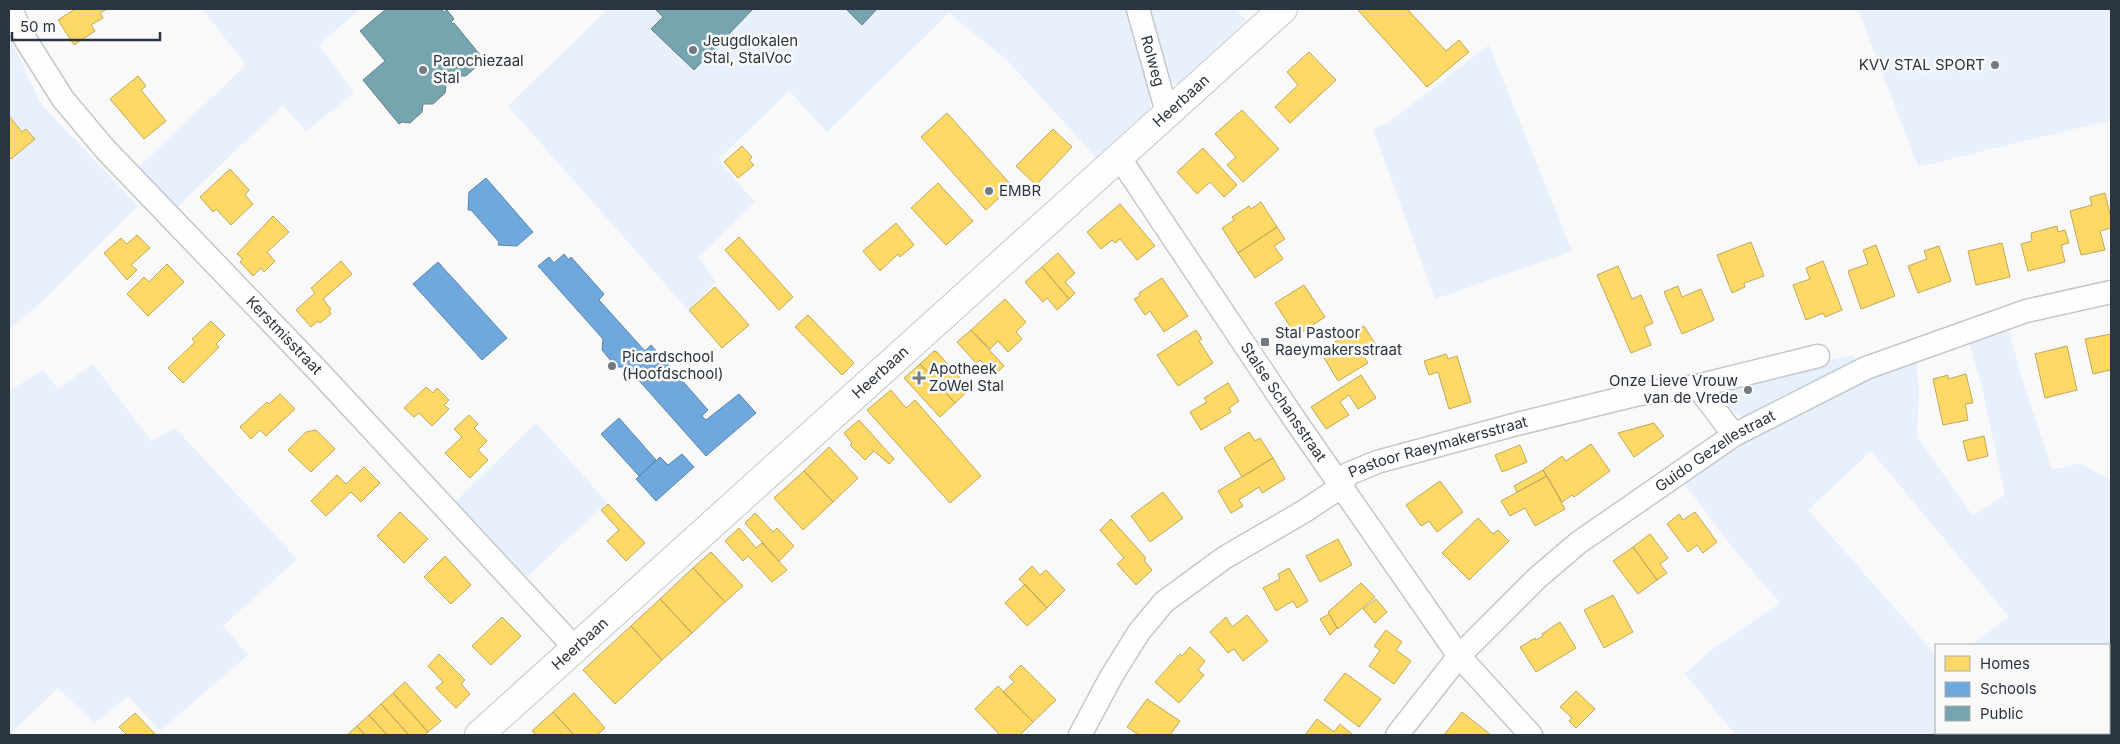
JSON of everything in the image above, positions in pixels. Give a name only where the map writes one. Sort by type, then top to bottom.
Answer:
[{"type":"street","name":"Kerstmisstraat","points":[[11,9],[22,34],[63,99],[105,149],[328,381],[575,648]]},
{"type":"street","name":"Rolweg","points":[[1138,9],[1167,113]]},
{"type":"street","name":"Heerbaan","points":[[479,735],[1283,9]]},
{"type":"street","name":"Stalse Schansstraat","points":[[1119,157],[1341,487],[1459,656],[1531,735]]},
{"type":"street","name":"Guido Gezellestraat","points":[[1397,735],[1459,656],[1536,579],[1578,543],[1734,435],[1866,368],[2026,312],[2111,292]]},
{"type":"street","name":"Pastoor Raeymakersstraat","points":[[1080,735],[1138,632],[1164,602],[1224,558],[1303,512],[1341,487],[1348,474],[1377,462],[1517,424],[1639,394],[1697,386],[1818,356]]},
{"type":"street","points":[[1697,386],[1734,435]]},
{"type":"shaded area","points":[[202,9],[360,9],[319,45],[354,93],[306,131],[283,105],[175,209],[136,170],[246,65]]},
{"type":"shaded area","points":[[608,9],[1128,9],[1150,91],[1150,109],[1096,157],[1006,59],[949,13],[827,132],[789,91],[718,160],[755,202],[698,257],[716,282],[688,310],[508,106]]},
{"type":"shaded area","points":[[1147,9],[1236,9],[1247,21],[1177,84],[1169,80]]},
{"type":"shaded area","name":"KVV STAL SPORT","points":[[1858,9],[2111,9],[2111,120],[1918,167]]},
{"type":"shaded area","points":[[9,36],[41,104],[138,206],[45,299],[9,329]]},
{"type":"shaded area","points":[[1489,45],[1572,251],[1435,299],[1373,129],[1388,123]]},
{"type":"shaded area","points":[[2008,327],[2020,372],[2052,470],[2080,463],[2111,480],[2111,735],[1736,735],[1685,674],[1710,651],[1780,603],[1732,547],[1680,478],[1781,419],[1916,358],[1919,390],[1917,437],[1973,516],[2005,495],[1981,383],[1968,339]],"holes":[[[1871,451],[2009,617],[1972,644],[2110,644],[2110,734],[1935,734],[1935,654],[1808,510]]]},
{"type":"shaded area","points":[[1852,355],[1855,359],[1854,364],[1750,417],[1734,413],[1724,401],[1727,390],[1742,381]]},
{"type":"shaded area","points":[[93,364],[151,441],[175,428],[297,559],[223,626],[248,655],[160,731],[128,696],[95,723],[58,688],[9,735],[9,391],[43,370],[58,389]]},
{"type":"shaded area","points":[[536,423],[607,502],[527,577],[455,502]]},
{"type":"building: Homes","points":[[75,9],[107,9],[100,13],[103,18],[91,25],[95,31],[74,45],[58,20]]},
{"type":"building: Homes","points":[[1357,9],[1407,9],[1446,51],[1459,40],[1469,52],[1427,87]]},
{"type":"building: Homes","points":[[1309,52],[1336,80],[1290,123],[1275,107],[1298,85],[1287,72]]},
{"type":"building: Homes","points":[[138,76],[146,86],[141,90],[166,121],[144,139],[110,99]]},
{"type":"building: Homes","points":[[1242,110],[1279,149],[1243,182],[1227,165],[1236,157],[1215,134]]},
{"type":"building: Homes","points":[[947,113],[1012,186],[986,210],[921,137]]},
{"type":"building: Homes","points":[[9,116],[22,132],[26,129],[35,139],[11,159],[9,156]]},
{"type":"building: Homes","points":[[1053,129],[1072,147],[1036,185],[1016,166]]},
{"type":"building: Homes","points":[[742,146],[752,157],[749,160],[754,165],[738,178],[724,162]]},
{"type":"building: Homes","points":[[1203,148],[1237,185],[1224,197],[1210,182],[1197,194],[1177,172]]},
{"type":"building: Homes","points":[[230,169],[249,190],[245,195],[253,204],[231,225],[216,209],[213,212],[200,197]]},
{"type":"building: Homes","points":[[938,183],[973,221],[946,245],[911,208]]},
{"type":"building: Homes","points":[[2105,193],[2111,218],[2111,228],[2100,231],[2105,250],[2081,255],[2070,211],[2092,205],[2090,197]]},
{"type":"building: Homes","points":[[1261,202],[1277,227],[1238,253],[1222,228],[1234,220],[1232,217],[1249,206],[1251,209]]},
{"type":"building: Homes","points":[[1120,204],[1155,246],[1137,260],[1120,239],[1115,243],[1112,240],[1101,249],[1087,232]]},
{"type":"building: Homes","points":[[273,216],[289,232],[267,252],[275,261],[264,272],[261,268],[253,276],[240,262],[243,259],[237,254]]},
{"type":"building: Homes","points":[[896,223],[914,245],[900,257],[898,254],[880,271],[863,251]]},
{"type":"building: Homes","points":[[2057,226],[2058,232],[2065,230],[2069,243],[2061,245],[2065,262],[2028,271],[2021,244],[2032,241],[2031,233]]},
{"type":"building: Homes","points":[[1277,227],[1285,239],[1274,246],[1283,259],[1255,278],[1238,253]]},
{"type":"building: Homes","points":[[137,235],[150,248],[131,265],[137,270],[127,280],[104,253],[121,238],[127,244]]},
{"type":"building: Homes","points":[[739,237],[793,297],[779,310],[725,250]]},
{"type":"building: Homes","points":[[1751,242],[1764,276],[1744,283],[1745,287],[1732,293],[1717,255]]},
{"type":"building: Homes","points":[[2002,243],[2010,277],[1976,285],[1968,251]]},
{"type":"building: Homes","points":[[1876,245],[1895,296],[1861,309],[1848,271],[1868,264],[1863,250]]},
{"type":"building: Homes","points":[[1939,246],[1951,281],[1918,293],[1908,266],[1927,259],[1924,251]]},
{"type":"building: Homes","points":[[1058,253],[1075,273],[1065,282],[1075,293],[1069,299],[1042,267]]},
{"type":"building: Homes","points":[[341,261],[352,274],[323,299],[331,309],[329,311],[331,314],[320,323],[318,321],[311,327],[296,310],[315,293],[311,288]]},
{"type":"building: Homes","points":[[1823,261],[1842,310],[1825,317],[1823,313],[1806,320],[1793,285],[1810,279],[1806,268]]},
{"type":"building: Homes","points":[[167,264],[184,282],[148,316],[127,294],[144,277],[149,282]]},
{"type":"building: Homes","points":[[1618,266],[1632,299],[1641,295],[1653,323],[1644,327],[1651,345],[1631,353],[1597,275]]},
{"type":"building: Homes","points":[[1042,267],[1069,299],[1057,310],[1047,298],[1043,302],[1025,282]]},
{"type":"building: Homes","points":[[1162,278],[1188,316],[1164,332],[1150,311],[1145,315],[1134,299],[1140,296],[1139,293]]},
{"type":"building: Homes","points":[[1304,285],[1325,317],[1296,336],[1275,303]]},
{"type":"building: Homes","points":[[1678,286],[1682,297],[1701,289],[1714,320],[1682,334],[1664,292]]},
{"type":"building: Homes","points":[[715,287],[749,325],[722,348],[689,310]]},
{"type":"building: Homes","points":[[1005,299],[1026,322],[1016,332],[1022,339],[1008,352],[998,341],[990,349],[971,330]]},
{"type":"building: Homes","points":[[808,315],[854,363],[842,375],[795,327]]},
{"type":"building: Homes","points":[[211,321],[225,335],[216,344],[219,347],[183,383],[168,368],[195,342],[192,339]]},
{"type":"building: Homes","points":[[1364,326],[1378,348],[1364,357],[1368,363],[1338,381],[1320,351]]},
{"type":"building: Homes","points":[[971,330],[1004,366],[994,375],[980,360],[976,363],[957,342]]},
{"type":"building: Homes","points":[[1196,330],[1202,339],[1199,341],[1213,363],[1178,386],[1157,355]]},
{"type":"building: Homes","points":[[2111,334],[2111,375],[2110,370],[2093,374],[2085,339]]},
{"type":"building: Homes","points":[[2067,346],[2077,390],[2045,398],[2035,354]]},
{"type":"building: Homes","points":[[934,351],[970,389],[955,403],[920,364]]},
{"type":"building: Homes","points":[[1446,354],[1448,359],[1457,356],[1471,402],[1449,409],[1438,372],[1429,375],[1424,361]]},
{"type":"building: Homes","points":[[920,364],[955,403],[940,417],[904,378]]},
{"type":"building: Homes","points":[[1966,374],[1973,403],[1965,404],[1968,420],[1943,425],[1933,379],[1948,375],[1948,379]]},
{"type":"building: Homes","points":[[1361,375],[1376,398],[1358,409],[1349,395],[1340,402],[1349,415],[1326,429],[1311,407]]},
{"type":"building: Homes","points":[[1228,383],[1239,401],[1229,408],[1231,412],[1201,430],[1190,412],[1207,402],[1204,398]]},
{"type":"building: Homes","points":[[426,387],[433,393],[437,388],[449,400],[444,405],[449,409],[432,426],[419,413],[414,417],[404,408]]},
{"type":"building: Homes","points":[[891,390],[906,408],[915,400],[981,476],[950,503],[867,410]]},
{"type":"building: Homes","points":[[280,394],[295,409],[266,436],[260,430],[251,439],[240,427],[267,402],[269,404]]},
{"type":"building: Homes","points":[[469,415],[478,424],[474,428],[487,441],[478,450],[488,460],[470,478],[445,453],[462,437],[454,429]]},
{"type":"building: Homes","points":[[859,420],[894,459],[889,464],[874,451],[865,460],[850,445],[852,443],[844,433]]},
{"type":"building: Homes","points":[[1654,423],[1664,436],[1634,457],[1618,433]]},
{"type":"building: Homes","points":[[316,430],[335,449],[311,472],[288,450],[306,432]]},
{"type":"building: Homes","points":[[1249,432],[1255,441],[1260,438],[1273,458],[1242,477],[1224,448]]},
{"type":"building: Homes","points":[[1984,436],[1988,456],[1968,461],[1963,441]]},
{"type":"building: Homes","points":[[1591,444],[1610,471],[1574,497],[1572,495],[1562,502],[1543,470],[1562,456],[1566,461]]},
{"type":"building: Homes","points":[[1520,445],[1527,462],[1502,472],[1495,455]]},
{"type":"building: Homes","points":[[829,447],[858,478],[833,502],[804,471]]},
{"type":"building: Homes","points":[[1273,458],[1285,479],[1262,493],[1259,487],[1239,500],[1243,506],[1231,513],[1218,491]]},
{"type":"building: Homes","points":[[364,467],[380,483],[361,502],[351,492],[326,516],[311,501],[337,475],[346,484]]},
{"type":"building: Homes","points":[[1543,470],[1547,476],[1517,492],[1514,486]]},
{"type":"building: Homes","points":[[804,471],[833,502],[803,530],[774,498]]},
{"type":"building: Homes","points":[[1547,476],[1565,509],[1535,526],[1525,508],[1510,516],[1501,501]]},
{"type":"building: Homes","points":[[1440,481],[1463,512],[1437,532],[1429,521],[1421,526],[1406,505]]},
{"type":"building: Homes","points":[[1163,492],[1183,518],[1150,542],[1131,516]]},
{"type":"building: Homes","points":[[608,504],[645,543],[626,561],[607,541],[619,530],[601,510]]},
{"type":"building: Homes","points":[[400,512],[428,539],[404,563],[377,536]]},
{"type":"building: Homes","points":[[1695,512],[1717,542],[1703,553],[1697,545],[1688,552],[1667,524],[1679,514],[1683,520]]},
{"type":"building: Homes","points":[[755,513],[773,532],[777,528],[794,546],[779,561],[745,523]]},
{"type":"building: Homes","points":[[1478,518],[1493,534],[1498,530],[1509,541],[1469,580],[1442,553]]},
{"type":"building: Homes","points":[[1111,519],[1146,558],[1144,560],[1152,570],[1136,585],[1117,564],[1124,558],[1100,530]]},
{"type":"building: Homes","points":[[739,528],[756,548],[762,543],[787,570],[772,582],[748,556],[743,561],[725,541]]},
{"type":"building: Homes","points":[[1650,534],[1668,558],[1660,564],[1667,573],[1657,580],[1633,547]]},
{"type":"building: Homes","points":[[1338,539],[1352,565],[1320,582],[1306,556]]},
{"type":"building: Homes","points":[[1633,547],[1657,580],[1638,594],[1613,561]]},
{"type":"building: Homes","points":[[711,552],[743,586],[725,602],[693,568]]},
{"type":"building: Homes","points":[[445,556],[471,585],[451,604],[424,577]]},
{"type":"building: Homes","points":[[1032,566],[1040,575],[1046,570],[1065,590],[1047,608],[1019,579]]},
{"type":"building: Homes","points":[[693,568],[725,602],[692,633],[660,599]]},
{"type":"building: Homes","points":[[1289,568],[1308,601],[1297,608],[1293,601],[1276,611],[1263,588],[1280,579],[1278,574]]},
{"type":"building: Homes","points":[[1361,583],[1375,597],[1338,629],[1328,612]]},
{"type":"building: Homes","points":[[1025,584],[1047,608],[1027,626],[1005,603]]},
{"type":"building: Homes","points":[[1613,595],[1633,632],[1604,648],[1584,610]]},
{"type":"building: Homes","points":[[660,599],[692,633],[662,660],[631,626]]},
{"type":"building: Homes","points":[[1376,599],[1387,612],[1375,623],[1363,609]]},
{"type":"building: Homes","points":[[1329,614],[1337,628],[1330,635],[1320,619]]},
{"type":"building: Homes","points":[[1247,615],[1268,641],[1243,661],[1234,649],[1228,653],[1210,632],[1226,617],[1232,627]]},
{"type":"building: Homes","points":[[502,617],[521,636],[491,665],[472,646]]},
{"type":"building: Homes","points":[[1560,622],[1576,648],[1536,672],[1520,647],[1535,638],[1536,640],[1543,636],[1542,634]]},
{"type":"building: Homes","points":[[631,626],[662,660],[615,704],[583,670]]},
{"type":"building: Homes","points":[[1386,630],[1402,642],[1396,650],[1411,661],[1394,684],[1369,666],[1380,650],[1374,646]]},
{"type":"building: Homes","points":[[1190,647],[1205,661],[1198,670],[1204,675],[1179,703],[1155,682],[1180,654],[1182,656]]},
{"type":"building: Homes","points":[[439,654],[465,680],[461,684],[470,694],[456,708],[436,688],[443,682],[428,666]]},
{"type":"building: Homes","points":[[1021,665],[1056,700],[1033,722],[1003,692],[1014,682],[1009,677]]},
{"type":"building: Homes","points":[[1345,673],[1381,699],[1359,727],[1324,700]]},
{"type":"building: Homes","points":[[405,682],[441,721],[428,732],[393,693]]},
{"type":"building: Homes","points":[[998,686],[1033,722],[1020,735],[1000,735],[975,709]]},
{"type":"building: Homes","points":[[1576,691],[1595,709],[1576,728],[1569,721],[1572,718],[1560,707]]},
{"type":"building: Homes","points":[[393,693],[428,732],[425,735],[409,735],[381,704]]},
{"type":"building: Homes","points":[[574,693],[605,728],[597,735],[574,735],[553,712]]},
{"type":"building: Homes","points":[[1147,699],[1180,721],[1170,735],[1139,735],[1127,727]]},
{"type":"building: Homes","points":[[381,704],[409,735],[387,735],[369,715]]},
{"type":"building: Homes","points":[[553,712],[574,735],[536,735],[532,731]]},
{"type":"building: Homes","points":[[1462,712],[1491,735],[1444,735]]},
{"type":"building: Homes","points":[[135,713],[156,735],[127,735],[119,727]]},
{"type":"building: Homes","points":[[369,715],[387,735],[365,735],[357,726]]},
{"type":"building: Homes","points":[[1317,719],[1334,732],[1340,724],[1353,735],[1305,735]]},
{"type":"building: Homes","points":[[357,726],[365,735],[347,735]]},
{"type":"building: Schools","points":[[486,178],[533,232],[517,246],[498,245],[499,242],[471,210],[468,210],[469,192]]},
{"type":"building: Schools","points":[[564,254],[569,260],[571,257],[604,294],[599,300],[645,351],[651,345],[708,410],[702,416],[706,420],[739,394],[756,413],[706,456],[627,367],[616,367],[602,350],[603,339],[538,266],[549,257],[554,263]]},
{"type":"building: Schools","points":[[438,262],[507,338],[482,360],[413,284]]},
{"type":"building: Schools","points":[[619,418],[656,460],[639,476],[601,434]]},
{"type":"building: Schools","points":[[682,454],[694,467],[656,501],[636,479],[660,457],[668,465]]},
{"type":"building: Public","name":"Parochiezaal Stal","points":[[386,9],[441,9],[444,12],[447,10],[454,19],[451,22],[454,23],[481,56],[478,65],[466,76],[458,76],[446,85],[445,93],[433,104],[423,104],[422,112],[410,123],[402,122],[399,124],[363,80],[385,61],[360,31]]},
{"type":"building: Public","name":"Jeugdlokalen Stal, StalVoc","points":[[655,9],[753,9],[694,70],[651,29],[663,17]]},
{"type":"building: Public","points":[[846,9],[877,9],[862,25]]},
{"type":"place","name":"Jeugdlokalen Stal, StalVoc","points":[[693,50]]},
{"type":"place","name":"KVV STAL SPORT","points":[[1995,65]]},
{"type":"place","name":"Parochiezaal Stal","points":[[423,70]]},
{"type":"place","name":"EMBR","points":[[989,191]]},
{"type":"place","name":"Stal Pastoor Raeymakersstraat","points":[[1265,342]]},
{"type":"place","name":"Picardschool (Hoofdschool)","points":[[612,366]]},
{"type":"place","name":"Apotheek ZoWel Stal","points":[[919,378]]},
{"type":"place","name":"Onze Lieve Vrouw van de Vrede","points":[[1748,390]]}]
